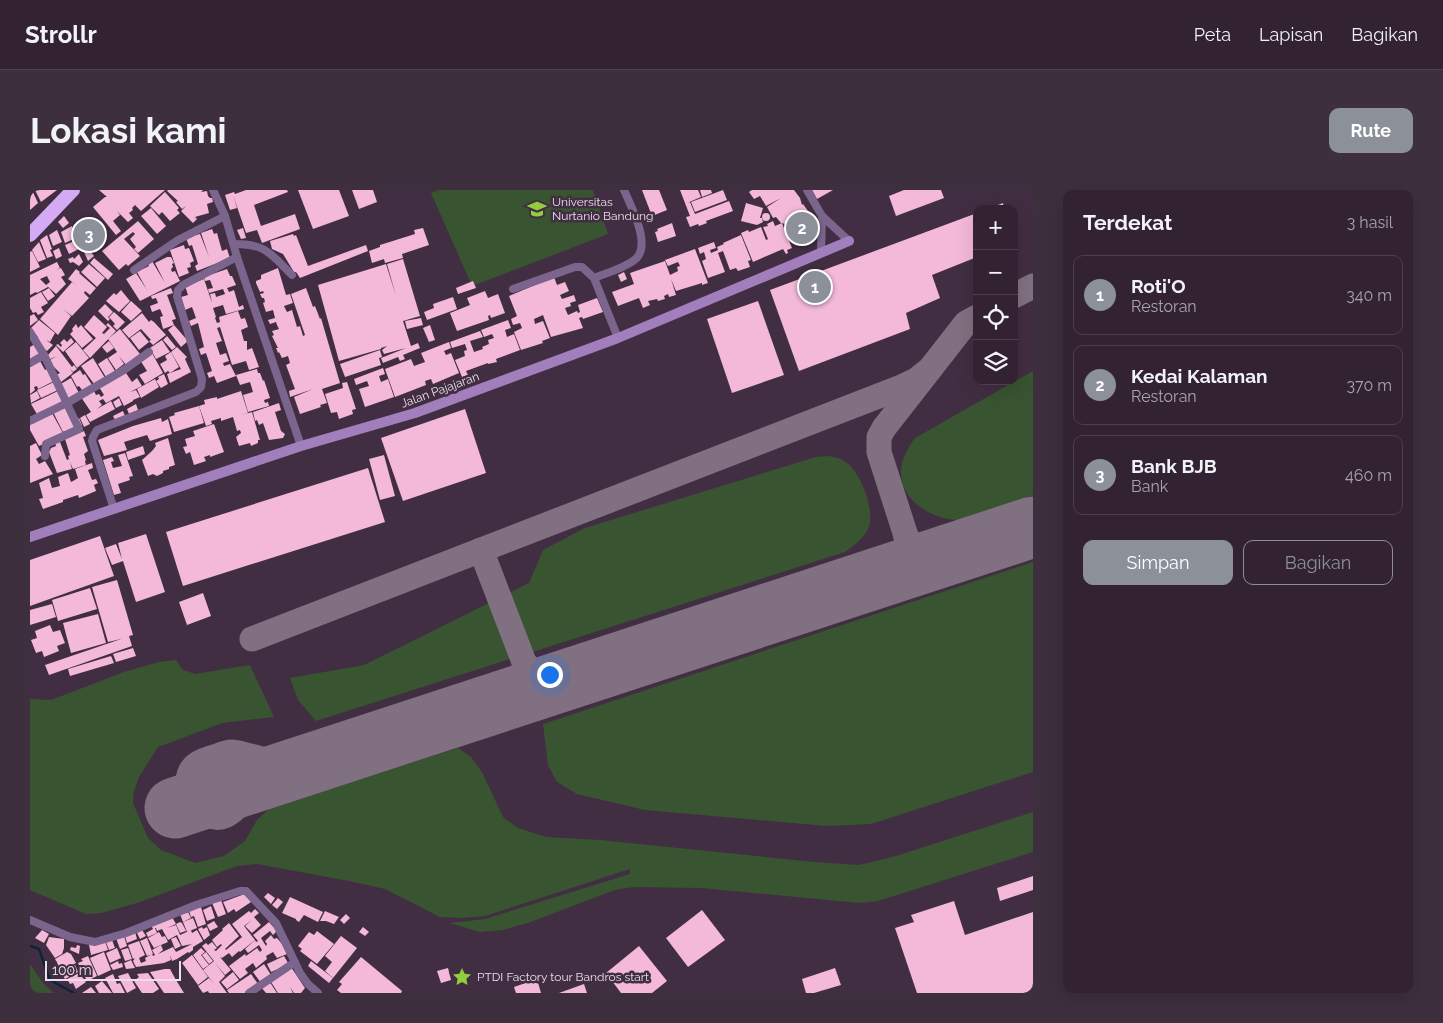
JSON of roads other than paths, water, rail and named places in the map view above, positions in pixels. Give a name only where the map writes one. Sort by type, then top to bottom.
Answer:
[{"type":"highway","points":[[30,235],[68,192]]},
{"type":"main road","name":"Jalan Pajajaran","points":[[30,537],[301,446],[415,413],[618,338],[751,281],[849,242]]},
{"type":"street","points":[[213,190],[225,216],[301,446]]},
{"type":"street","points":[[594,278],[632,262],[642,248],[643,244],[639,227],[624,190]]},
{"type":"street","points":[[807,190],[822,216],[849,242]]},
{"type":"street","points":[[134,270],[178,240],[225,216]]},
{"type":"street","points":[[821,253],[822,216]]},
{"type":"street","points":[[234,244],[248,244],[266,249],[292,275]]},
{"type":"street","points":[[114,509],[92,436],[97,430],[196,392],[201,387],[202,379],[177,296],[178,290],[183,285],[237,257]]},
{"type":"street","points":[[513,289],[576,267],[582,268],[594,278],[618,338]]},
{"type":"street","points":[[30,332],[44,355],[79,429],[46,444],[45,456]]},
{"type":"street","points":[[30,421],[67,403],[124,370],[149,352]]},
{"type":"street","points":[[30,364],[44,355]]},
{"type":"street","points":[[30,920],[70,938],[95,942],[126,933],[196,905],[240,891],[246,891],[276,923],[308,984],[318,993]]},
{"type":"street","points":[[249,993],[295,962]]},
{"type":"waterway","points":[[30,946],[39,949],[50,980],[74,993]]},
{"type":"place","name":"Universitas Nurtanio Bandung","points":[[537,209]]},
{"type":"place","name":"Kedai Kalaman","points":[[802,228]]},
{"type":"place","name":"Bank BJB","points":[[89,235]]},
{"type":"place","name":"Roti'O","points":[[815,287]]},
{"type":"place","name":"PTDI Factory tour Bandros start","points":[[462,977]]}]
